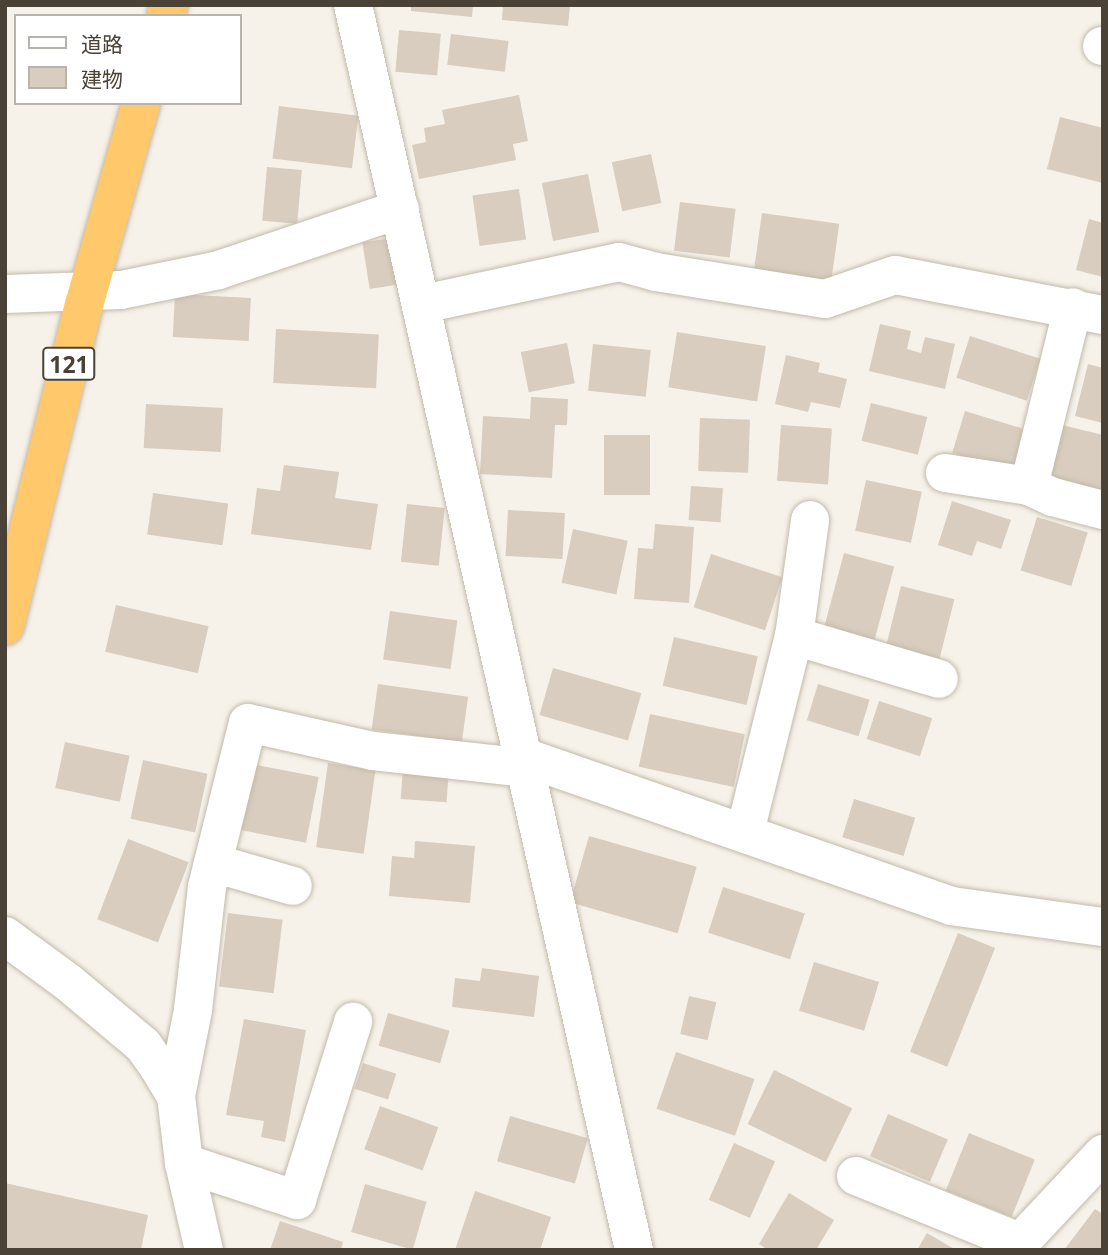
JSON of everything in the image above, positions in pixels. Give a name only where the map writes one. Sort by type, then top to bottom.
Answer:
[{"type":"highway","name":"121","points":[[5,626],[88,292],[140,105]]},
{"type":"street","points":[[353,5],[423,304],[634,1250]]},
{"type":"street","points":[[5,294],[121,290],[219,270],[400,209]]},
{"type":"street","points":[[423,304],[619,262],[656,272],[825,299],[895,275],[1088,311],[1028,486]]},
{"type":"street","points":[[945,472],[1028,486],[1053,497],[1103,510]]},
{"type":"street","points":[[745,832],[794,636],[810,520]]},
{"type":"street","points":[[794,636],[939,679]]},
{"type":"street","points":[[204,1250],[184,1163],[176,1096],[193,1010],[206,887],[248,723],[373,751],[526,763],[745,832],[951,906],[1103,928]]},
{"type":"street","points":[[213,863],[293,886]]},
{"type":"street","points":[[5,936],[69,983],[143,1045],[176,1096]]},
{"type":"street","points":[[184,1163],[296,1200],[353,1022]]},
{"type":"street","points":[[856,1176],[1016,1246],[1103,1154]]},
{"type":"building","points":[[411,5],[473,5],[472,17],[411,11]]},
{"type":"building","points":[[503,5],[570,5],[568,26],[502,20]]},
{"type":"building","points":[[399,30],[441,34],[437,76],[395,72]]},
{"type":"building","points":[[451,34],[509,41],[505,72],[447,65]]},
{"type":"building","points":[[519,95],[528,141],[513,144],[516,160],[419,179],[412,145],[426,142],[424,128],[445,124],[442,110]]},
{"type":"building","points":[[279,106],[358,116],[352,168],[273,159]]},
{"type":"building","points":[[1060,117],[1103,128],[1103,183],[1047,169]]},
{"type":"building","points":[[651,154],[661,203],[622,211],[612,162]]},
{"type":"building","points":[[267,167],[302,170],[297,224],[262,221]]},
{"type":"building","points":[[588,174],[599,232],[553,241],[542,183]]},
{"type":"building","points":[[519,189],[526,240],[480,246],[472,196]]},
{"type":"building","points":[[680,202],[736,209],[730,257],[674,251]]},
{"type":"building","points":[[762,213],[839,224],[830,286],[753,275]]},
{"type":"building","points":[[1089,219],[1103,223],[1103,277],[1076,270]]},
{"type":"building","points":[[391,238],[398,284],[370,289],[362,243]]},
{"type":"building","points":[[175,294],[251,298],[249,341],[173,337]]},
{"type":"building","points":[[880,324],[911,331],[907,349],[921,353],[925,337],[955,344],[945,389],[869,371]]},
{"type":"building","points":[[276,329],[379,334],[376,388],[273,383]]},
{"type":"building","points":[[677,332],[766,346],[757,401],[668,387]]},
{"type":"building","points":[[970,336],[1040,359],[1027,401],[956,378]]},
{"type":"building","points":[[567,343],[575,383],[529,392],[521,352]]},
{"type":"building","points":[[593,344],[651,350],[646,397],[588,391]]},
{"type":"building","points":[[786,355],[820,363],[818,372],[847,379],[840,408],[811,402],[808,412],[775,404]]},
{"type":"building","points":[[1088,364],[1103,368],[1103,423],[1075,416]]},
{"type":"building","points":[[531,397],[568,399],[567,425],[555,425],[552,478],[480,474],[483,416],[530,419]]},
{"type":"building","points":[[871,403],[927,417],[918,455],[862,441]]},
{"type":"building","points":[[146,404],[223,408],[221,452],[144,448]]},
{"type":"building","points":[[965,411],[1033,432],[1020,474],[952,453]]},
{"type":"building","points":[[700,418],[750,420],[748,473],[698,471]]},
{"type":"building","points":[[1058,424],[1103,435],[1103,493],[1044,478]]},
{"type":"building","points":[[781,425],[832,429],[828,484],[777,481]]},
{"type":"building","points":[[604,435],[650,435],[650,495],[604,495]]},
{"type":"building","points":[[284,465],[339,472],[335,498],[378,504],[371,550],[251,534],[257,488],[280,491]]},
{"type":"building","points":[[866,480],[922,492],[911,543],[855,531]]},
{"type":"building","points":[[691,486],[723,488],[721,522],[689,520]]},
{"type":"building","points":[[153,493],[228,504],[222,545],[147,535]]},
{"type":"building","points":[[952,501],[1011,520],[1001,549],[977,541],[972,556],[938,545]]},
{"type":"building","points":[[407,504],[445,508],[439,566],[401,562]]},
{"type":"building","points":[[508,510],[565,513],[563,559],[506,556]]},
{"type":"building","points":[[1037,517],[1088,532],[1071,586],[1021,571]]},
{"type":"building","points":[[655,524],[694,527],[689,603],[634,599],[638,548],[653,549]]},
{"type":"building","points":[[573,529],[628,541],[616,594],[562,583]]},
{"type":"building","points":[[844,553],[894,566],[875,640],[824,626]]},
{"type":"building","points":[[711,554],[782,577],[765,630],[694,607]]},
{"type":"building","points":[[901,586],[954,599],[940,658],[886,645]]},
{"type":"building","points":[[116,605],[209,626],[198,673],[105,652]]},
{"type":"building","points":[[390,611],[457,620],[451,669],[383,660]]},
{"type":"building","points":[[674,637],[758,656],[747,705],[663,686]]},
{"type":"building","points":[[553,668],[641,693],[628,740],[539,715]]},
{"type":"building","points":[[378,684],[468,697],[462,742],[372,730]]},
{"type":"building","points":[[818,684],[870,700],[859,736],[807,720]]},
{"type":"building","points":[[879,701],[932,718],[920,756],[867,739]]},
{"type":"building","points":[[650,714],[745,734],[734,787],[639,767]]},
{"type":"building","points":[[65,742],[130,756],[120,802],[55,788]]},
{"type":"building","points":[[143,760],[208,774],[195,832],[131,819]]},
{"type":"building","points":[[328,763],[376,770],[364,854],[316,847]]},
{"type":"building","points":[[252,764],[319,777],[306,843],[239,830]]},
{"type":"building","points":[[403,766],[449,769],[447,802],[401,799]]},
{"type":"building","points":[[854,799],[915,818],[904,856],[842,837]]},
{"type":"building","points":[[589,836],[697,867],[678,933],[570,902]]},
{"type":"building","points":[[128,839],[189,862],[158,943],[97,919]]},
{"type":"building","points":[[415,841],[475,846],[470,903],[389,896],[392,856],[414,858]]},
{"type":"building","points":[[723,887],[805,914],[790,959],[708,933]]},
{"type":"building","points":[[228,913],[283,920],[274,993],[219,986]]},
{"type":"building","points":[[958,933],[995,948],[947,1067],[910,1052]]},
{"type":"building","points":[[814,962],[879,982],[864,1031],[799,1011]]},
{"type":"building","points":[[482,968],[539,976],[534,1017],[452,1007],[455,978],[480,981]]},
{"type":"building","points":[[689,996],[716,1002],[708,1040],[680,1034]]},
{"type":"building","points":[[388,1013],[450,1031],[440,1063],[379,1046]]},
{"type":"building","points":[[244,1019],[306,1030],[285,1142],[261,1137],[264,1121],[226,1115]]},
{"type":"building","points":[[676,1052],[754,1079],[735,1136],[656,1109]]},
{"type":"building","points":[[363,1063],[396,1074],[388,1099],[355,1089]]},
{"type":"building","points":[[774,1070],[852,1108],[826,1162],[748,1124]]},
{"type":"building","points":[[380,1106],[438,1127],[423,1170],[364,1149]]},
{"type":"building","points":[[888,1114],[948,1139],[930,1182],[870,1156]]},
{"type":"building","points":[[510,1116],[588,1138],[575,1184],[497,1161]]},
{"type":"building","points":[[969,1133],[1035,1160],[1012,1217],[946,1190]]},
{"type":"building","points":[[734,1143],[775,1161],[750,1218],[709,1200]]},
{"type":"building","points":[[5,1183],[148,1215],[141,1250],[5,1250]]},
{"type":"building","points":[[365,1184],[427,1202],[413,1250],[351,1232]]},
{"type":"building","points":[[475,1191],[551,1217],[540,1250],[455,1250]]},
{"type":"building","points":[[789,1193],[834,1220],[816,1250],[768,1250],[759,1244]]},
{"type":"building","points":[[1095,1209],[1103,1214],[1103,1250],[1064,1250]]},
{"type":"building","points":[[280,1221],[343,1242],[341,1250],[270,1250]]},
{"type":"building","points":[[927,1233],[956,1250],[917,1250]]}]
